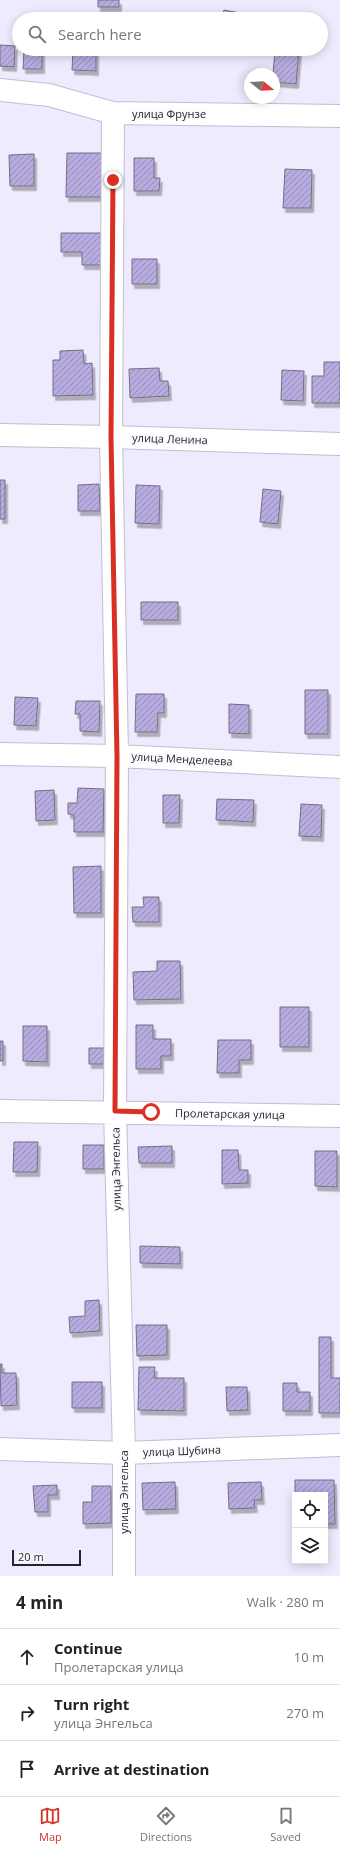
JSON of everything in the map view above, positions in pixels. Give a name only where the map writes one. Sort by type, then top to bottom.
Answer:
[{"type":"street","name":"улица Фрунзе","points":[[0,90],[49,95],[113,113],[340,116]]},
{"type":"street","name":"улица Энгельса","points":[[113,113],[111,437],[117,756],[115,1111],[124,1453],[124,1576]]},
{"type":"street","name":"улица Ленина","points":[[0,435],[340,444]]},
{"type":"street","name":"улица Менделеева","points":[[0,754],[117,756],[340,767]]},
{"type":"street","name":"Пролетарская улица","points":[[0,1111],[115,1111],[340,1116]]},
{"type":"street","name":"улица Шубина","points":[[0,1449],[124,1453],[340,1445]]},
{"type":"building","points":[[98,0],[119,0],[119,7],[98,7]]},
{"type":"building","points":[[224,10],[235,12],[224,12]]},
{"type":"building","points":[[0,45],[12,46],[12,56],[15,56],[14,67],[0,66]]},
{"type":"building","points":[[24,56],[42,56],[42,69],[23,69]]},
{"type":"building","points":[[73,56],[96,56],[96,71],[72,70]]},
{"type":"building","points":[[274,56],[299,56],[296,84],[280,83],[280,68],[273,68]]},
{"type":"building","points":[[67,153],[103,153],[102,197],[66,197]]},
{"type":"building","points":[[34,154],[34,186],[10,186],[9,155]]},
{"type":"building","points":[[134,158],[154,158],[154,178],[160,178],[159,191],[134,191]]},
{"type":"building","points":[[285,169],[312,170],[311,208],[283,208]]},
{"type":"building","points":[[61,233],[101,233],[102,265],[82,265],[82,252],[61,252]]},
{"type":"building","points":[[132,259],[157,259],[157,284],[132,284]]},
{"type":"building","points":[[83,350],[84,364],[92,363],[93,395],[53,396],[53,360],[60,360],[60,351]]},
{"type":"building","points":[[324,362],[340,362],[340,403],[312,403],[312,376],[324,376]]},
{"type":"building","points":[[159,368],[160,381],[168,381],[169,396],[130,398],[129,369]]},
{"type":"building","points":[[282,370],[304,371],[303,401],[281,400]]},
{"type":"building","points":[[0,480],[5,480],[5,519],[0,519]]},
{"type":"building","points":[[99,484],[100,511],[78,511],[78,485]]},
{"type":"building","points":[[136,485],[160,486],[159,524],[135,523]]},
{"type":"building","points":[[263,489],[281,491],[278,524],[260,522]]},
{"type":"building","points":[[141,602],[178,602],[178,620],[141,620]]},
{"type":"building","points":[[305,690],[328,690],[328,734],[305,734]]},
{"type":"building","points":[[136,694],[164,694],[164,713],[158,713],[157,732],[135,732]]},
{"type":"building","points":[[15,697],[38,698],[36,726],[14,725]]},
{"type":"building","points":[[76,701],[100,701],[99,732],[80,731],[80,714],[75,714]]},
{"type":"building","points":[[229,704],[249,705],[249,734],[229,733]]},
{"type":"building","points":[[78,788],[104,789],[103,832],[74,832],[74,815],[68,814],[68,803],[77,803]]},
{"type":"building","points":[[54,790],[55,820],[36,821],[35,791]]},
{"type":"building","points":[[163,795],[180,795],[179,823],[163,823]]},
{"type":"building","points":[[217,799],[254,800],[253,822],[216,820]]},
{"type":"building","points":[[301,804],[322,805],[321,837],[299,836]]},
{"type":"building","points":[[101,866],[101,913],[74,913],[73,867]]},
{"type":"building","points":[[143,897],[159,897],[159,922],[133,922],[132,907],[144,907]]},
{"type":"building","points":[[157,961],[180,961],[181,999],[134,1000],[133,972],[157,971]]},
{"type":"building","points":[[280,1007],[309,1007],[309,1047],[280,1047]]},
{"type":"building","points":[[136,1025],[153,1025],[153,1039],[171,1039],[171,1056],[161,1056],[161,1069],[136,1069]]},
{"type":"building","points":[[23,1026],[47,1026],[47,1062],[23,1061]]},
{"type":"building","points":[[218,1040],[251,1040],[251,1060],[239,1060],[239,1073],[217,1073]]},
{"type":"building","points":[[0,1041],[3,1041],[3,1061],[0,1061]]},
{"type":"building","points":[[89,1048],[104,1048],[104,1064],[89,1064]]},
{"type":"building","points":[[14,1142],[38,1142],[37,1172],[13,1172]]},
{"type":"building","points":[[83,1145],[104,1145],[104,1169],[83,1169]]},
{"type":"building","points":[[172,1146],[172,1163],[139,1163],[138,1147]]},
{"type":"building","points":[[222,1150],[238,1150],[239,1170],[248,1170],[248,1183],[222,1184]]},
{"type":"building","points":[[315,1151],[337,1151],[337,1187],[315,1186]]},
{"type":"building","points":[[140,1246],[180,1247],[180,1264],[140,1263]]},
{"type":"building","points":[[99,1300],[100,1331],[70,1333],[69,1317],[85,1316],[85,1301]]},
{"type":"building","points":[[136,1325],[167,1325],[167,1355],[137,1356]]},
{"type":"building","points":[[319,1337],[331,1337],[331,1378],[340,1378],[340,1413],[319,1413]]},
{"type":"building","points":[[0,1364],[2,1364],[2,1373],[16,1373],[17,1405],[1,1406]]},
{"type":"building","points":[[139,1367],[155,1367],[154,1378],[184,1378],[184,1411],[138,1410]]},
{"type":"building","points":[[72,1382],[102,1382],[102,1408],[72,1408]]},
{"type":"building","points":[[283,1383],[297,1383],[297,1392],[310,1392],[310,1411],[283,1411]]},
{"type":"building","points":[[226,1387],[247,1387],[248,1410],[227,1411]]},
{"type":"building","points":[[295,1480],[334,1480],[335,1524],[328,1524],[328,1492],[295,1492]]},
{"type":"building","points":[[175,1482],[176,1509],[143,1510],[142,1483]]},
{"type":"building","points":[[261,1482],[262,1500],[254,1500],[255,1508],[229,1509],[228,1483]]},
{"type":"building","points":[[57,1485],[57,1495],[48,1495],[48,1512],[35,1512],[33,1486]]},
{"type":"building","points":[[92,1486],[111,1486],[111,1523],[83,1524],[83,1502],[92,1502]]},
{"type":"route","points":[[113,180],[111,437],[117,756],[115,1111],[151,1112]]}]
